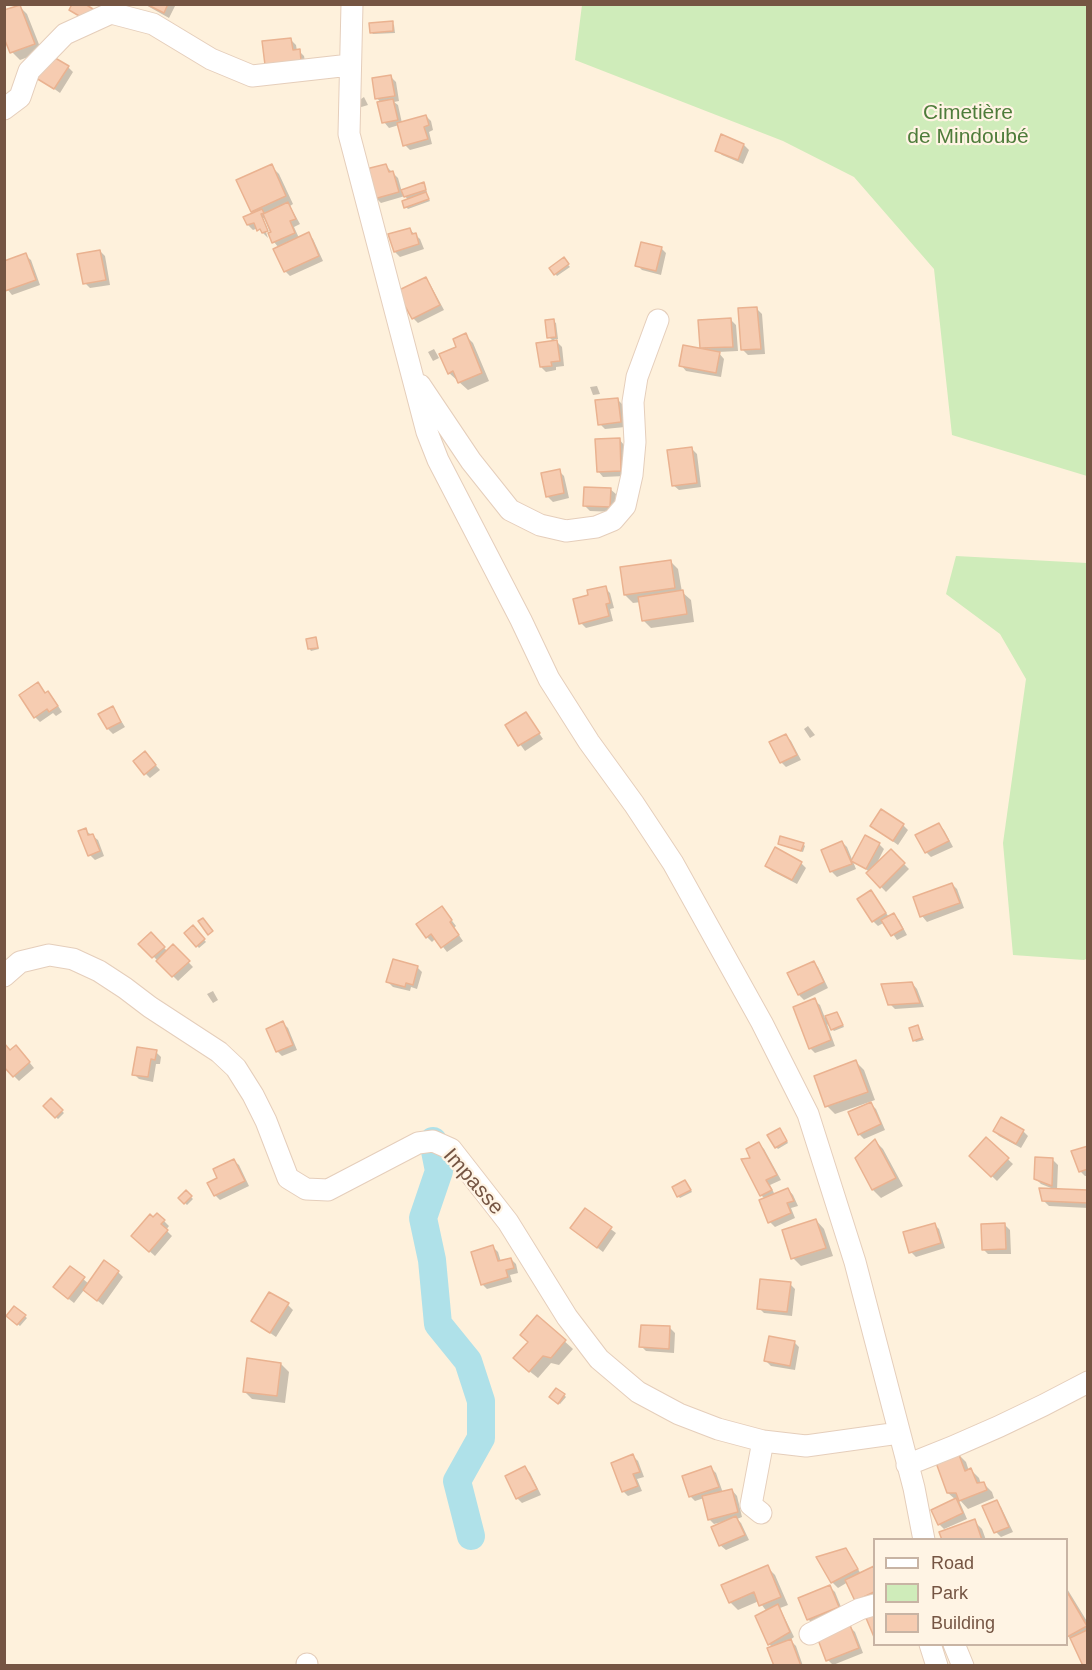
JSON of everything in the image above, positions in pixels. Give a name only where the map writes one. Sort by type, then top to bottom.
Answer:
[{"type":"street","points":[[352,4],[349,134],[427,432],[438,460],[549,679],[589,742],[673,863],[762,1023],[808,1114],[855,1262],[908,1465],[924,1538]]},
{"type":"street","points":[[4,109],[20,97],[29,71],[65,34],[111,14],[153,24],[211,59],[252,76],[350,65]]},
{"type":"street","points":[[412,372],[471,461],[510,510],[540,525],[566,531],[596,527],[613,520],[625,506],[632,475],[635,442],[633,402],[638,377],[658,321]]},
{"type":"street","name":"Impasse","points":[[4,976],[20,962],[49,955],[73,959],[108,976],[150,1007],[211,1046],[236,1068],[253,1095],[266,1121],[288,1178],[306,1189],[328,1190],[418,1143],[434,1141],[451,1149],[508,1222],[567,1317],[599,1359],[638,1392],[679,1414],[718,1429],[762,1441],[806,1446],[899,1433]]},
{"type":"street","points":[[908,1465],[974,1439],[1088,1382]]},
{"type":"street","points":[[761,1513],[751,1505],[762,1441]]},
{"type":"street","points":[[810,1634],[860,1609],[873,1605]]},
{"type":"street","points":[[931,1646],[937,1665]]},
{"type":"street","points":[[955,1646],[963,1665]]},
{"type":"green space","name":"Cimetière de Mindoubé","points":[[582,5],[1087,5],[1087,476],[952,435],[934,269],[854,177],[783,141],[575,60]]},
{"type":"green space","points":[[956,556],[1087,563],[1088,958],[1084,960],[1013,955],[1003,843],[1026,679],[1000,634],[946,594]]},
{"type":"building","points":[[72,4],[85,4],[93,9],[86,20],[69,10]]},
{"type":"building","points":[[146,4],[168,4],[164,13]]},
{"type":"building","points":[[20,5],[35,44],[10,53],[4,38],[4,10]]},
{"type":"building","points":[[393,21],[393,31],[370,33],[369,23]]},
{"type":"building","points":[[291,38],[293,50],[300,49],[301,61],[265,65],[262,41]]},
{"type":"building","points":[[50,55],[69,66],[54,89],[36,78]]},
{"type":"building","points":[[391,75],[395,96],[375,99],[372,78]]},
{"type":"building","points":[[393,99],[398,120],[382,123],[377,102]]},
{"type":"building","points":[[426,115],[429,125],[424,127],[428,139],[403,146],[397,123]]},
{"type":"building","points":[[721,134],[744,144],[738,160],[715,151]]},
{"type":"building","points":[[272,164],[286,196],[251,212],[236,180]]},
{"type":"building","points":[[386,164],[389,172],[393,171],[399,192],[374,199],[366,169]]},
{"type":"building","points":[[424,182],[426,190],[404,197],[401,190]]},
{"type":"building","points":[[426,192],[429,199],[404,208],[402,201]]},
{"type":"building","points":[[288,202],[296,219],[290,221],[295,233],[272,243],[268,233],[271,232],[263,214]]},
{"type":"building","points":[[262,209],[264,213],[261,214],[268,231],[262,233],[260,229],[257,231],[254,223],[247,225],[243,217]]},
{"type":"building","points":[[410,228],[412,234],[416,233],[419,244],[394,252],[388,234]]},
{"type":"building","points":[[309,232],[319,256],[284,272],[273,249]]},
{"type":"building","points":[[641,242],[662,247],[656,271],[635,266]]},
{"type":"building","points":[[100,250],[106,280],[83,284],[77,254]]},
{"type":"building","points":[[26,253],[36,280],[5,291],[4,261]]},
{"type":"building","points":[[564,257],[569,264],[554,275],[549,268]]},
{"type":"building","points":[[426,277],[440,305],[412,319],[397,291]]},
{"type":"building","points":[[757,307],[761,349],[741,350],[738,308]]},
{"type":"building","points":[[731,318],[733,347],[700,348],[698,320]]},
{"type":"building","points":[[554,319],[556,337],[547,338],[545,320]]},
{"type":"building","points":[[466,333],[482,373],[458,383],[453,371],[448,374],[439,354],[456,347],[453,339]]},
{"type":"building","points":[[557,340],[560,361],[551,362],[552,366],[540,367],[536,343]]},
{"type":"building","points":[[683,345],[720,352],[716,373],[679,366]]},
{"type":"building","points":[[618,398],[621,422],[598,425],[595,400]]},
{"type":"building","points":[[620,438],[621,471],[597,472],[595,439]]},
{"type":"building","points":[[692,447],[697,483],[672,486],[667,450]]},
{"type":"building","points":[[560,469],[564,493],[546,497],[541,473]]},
{"type":"building","points":[[584,487],[611,488],[610,507],[583,506]]},
{"type":"building","points":[[671,560],[675,588],[624,595],[620,567]]},
{"type":"building","points":[[606,586],[610,603],[606,604],[609,616],[579,624],[573,599],[588,595],[587,590]]},
{"type":"building","points":[[683,590],[687,614],[642,621],[638,597]]},
{"type":"building","points":[[316,637],[318,648],[308,649],[306,639]]},
{"type":"building","points":[[38,682],[45,693],[48,691],[58,706],[49,712],[47,709],[34,718],[19,695]]},
{"type":"building","points":[[113,706],[121,722],[107,729],[98,714]]},
{"type":"building","points":[[526,712],[540,733],[518,746],[505,725]]},
{"type":"building","points":[[786,734],[797,755],[780,763],[769,742]]},
{"type":"building","points":[[145,751],[156,765],[144,775],[133,761]]},
{"type":"building","points":[[881,809],[904,824],[893,841],[870,826]]},
{"type":"building","points":[[939,823],[949,841],[925,853],[915,835]]},
{"type":"building","points":[[86,828],[88,835],[93,834],[100,851],[88,856],[78,831]]},
{"type":"building","points":[[865,835],[880,843],[866,869],[851,861]]},
{"type":"building","points":[[780,836],[804,843],[801,851],[778,844]]},
{"type":"building","points":[[842,841],[852,864],[830,872],[821,850]]},
{"type":"building","points":[[775,847],[802,862],[792,880],[765,866]]},
{"type":"building","points":[[891,849],[905,863],[880,888],[866,873]]},
{"type":"building","points":[[952,883],[960,903],[920,917],[913,897]]},
{"type":"building","points":[[871,890],[886,913],[872,922],[857,899]]},
{"type":"building","points":[[442,906],[459,935],[441,948],[431,934],[426,938],[416,924]]},
{"type":"building","points":[[894,913],[903,929],[891,936],[881,920]]},
{"type":"building","points":[[203,918],[213,931],[208,935],[198,921]]},
{"type":"building","points":[[193,925],[205,939],[196,947],[184,933]]},
{"type":"building","points":[[151,932],[165,947],[152,958],[138,944]]},
{"type":"building","points":[[173,944],[190,961],[172,977],[156,961]]},
{"type":"building","points":[[393,959],[418,966],[413,985],[406,983],[405,987],[386,982]]},
{"type":"building","points":[[814,961],[824,982],[798,995],[787,973]]},
{"type":"building","points":[[912,982],[920,1003],[888,1005],[881,984]]},
{"type":"building","points":[[815,998],[831,1040],[809,1049],[793,1007]]},
{"type":"building","points":[[837,1012],[843,1025],[831,1030],[825,1016]]},
{"type":"building","points":[[283,1021],[293,1045],[276,1052],[266,1029]]},
{"type":"building","points":[[918,1025],[922,1038],[913,1041],[909,1028]]},
{"type":"building","points":[[4,1043],[10,1050],[16,1045],[30,1062],[13,1077],[4,1067]]},
{"type":"building","points":[[137,1047],[157,1050],[155,1060],[151,1059],[148,1077],[132,1075]]},
{"type":"building","points":[[856,1060],[868,1092],[825,1107],[814,1076]]},
{"type":"building","points":[[51,1098],[63,1110],[55,1118],[43,1106]]},
{"type":"building","points":[[871,1102],[881,1124],[858,1135],[848,1112]]},
{"type":"building","points":[[1001,1117],[1024,1130],[1016,1144],[993,1131]]},
{"type":"building","points":[[780,1128],[787,1141],[775,1148],[767,1135]]},
{"type":"building","points":[[986,1137],[1009,1158],[991,1177],[969,1156]]},
{"type":"building","points":[[875,1139],[896,1178],[872,1190],[855,1158]]},
{"type":"building","points":[[759,1142],[777,1175],[766,1180],[772,1190],[760,1196],[741,1159],[750,1158],[746,1149]]},
{"type":"building","points":[[1088,1146],[1088,1169],[1079,1172],[1071,1151]]},
{"type":"building","points":[[1035,1157],[1053,1158],[1052,1186],[1034,1179]]},
{"type":"building","points":[[234,1159],[245,1181],[214,1196],[207,1183],[217,1178],[213,1169]]},
{"type":"building","points":[[685,1180],[691,1190],[677,1197],[672,1187]]},
{"type":"building","points":[[788,1188],[794,1201],[787,1203],[791,1213],[768,1223],[759,1200]]},
{"type":"building","points":[[1039,1188],[1088,1190],[1088,1203],[1042,1201]]},
{"type":"building","points":[[186,1190],[192,1196],[184,1204],[178,1198]]},
{"type":"building","points":[[585,1208],[612,1227],[597,1248],[570,1228]]},
{"type":"building","points":[[157,1213],[165,1220],[161,1224],[168,1230],[149,1252],[131,1236],[150,1214],[153,1217]]},
{"type":"building","points":[[816,1219],[826,1248],[791,1259],[782,1230]]},
{"type":"building","points":[[935,1223],[941,1243],[909,1253],[903,1232]]},
{"type":"building","points":[[1005,1223],[1006,1249],[982,1250],[981,1224]]},
{"type":"building","points":[[493,1245],[498,1261],[511,1258],[514,1268],[506,1270],[508,1277],[481,1285],[471,1252]]},
{"type":"building","points":[[104,1260],[119,1271],[97,1301],[83,1290]]},
{"type":"building","points":[[70,1266],[85,1277],[68,1299],[53,1287]]},
{"type":"building","points":[[760,1279],[791,1282],[787,1312],[757,1309]]},
{"type":"building","points":[[269,1292],[289,1303],[270,1333],[251,1321]]},
{"type":"building","points":[[14,1306],[26,1315],[17,1325],[6,1316]]},
{"type":"building","points":[[537,1315],[566,1340],[551,1358],[543,1356],[529,1372],[513,1358],[528,1342],[520,1335]]},
{"type":"building","points":[[641,1325],[670,1326],[669,1349],[639,1347]]},
{"type":"building","points":[[769,1336],[795,1341],[790,1366],[764,1361]]},
{"type":"building","points":[[247,1358],[281,1363],[277,1396],[243,1392]]},
{"type":"building","points":[[556,1388],[565,1394],[558,1404],[549,1397]]},
{"type":"building","points":[[958,1452],[965,1471],[971,1468],[977,1483],[984,1482],[987,1490],[959,1501],[956,1493],[947,1493],[935,1460]]},
{"type":"building","points":[[633,1454],[640,1472],[633,1474],[638,1486],[622,1492],[611,1463]]},
{"type":"building","points":[[525,1466],[537,1489],[516,1499],[505,1476]]},
{"type":"building","points":[[711,1466],[719,1487],[689,1497],[682,1476]]},
{"type":"building","points":[[732,1489],[738,1512],[708,1520],[702,1496]]},
{"type":"building","points":[[956,1498],[963,1513],[938,1525],[931,1510]]},
{"type":"building","points":[[997,1500],[1009,1527],[994,1533],[982,1506]]},
{"type":"building","points":[[736,1516],[745,1535],[719,1546],[711,1527]]},
{"type":"building","points":[[975,1519],[981,1538],[941,1538],[939,1532]]},
{"type":"building","points":[[846,1548],[858,1569],[831,1583],[816,1557]]},
{"type":"building","points":[[768,1565],[781,1597],[759,1606],[754,1592],[729,1603],[721,1585]]},
{"type":"building","points":[[873,1566],[873,1592],[855,1601],[845,1580]]},
{"type":"building","points":[[830,1585],[839,1607],[807,1620],[798,1598]]},
{"type":"building","points":[[1068,1593],[1087,1626],[1068,1636]]},
{"type":"building","points":[[778,1604],[790,1632],[768,1645],[755,1616]]},
{"type":"building","points":[[873,1614],[873,1635],[866,1618]]},
{"type":"building","points":[[850,1625],[859,1648],[826,1661],[817,1637]]},
{"type":"building","points":[[1087,1630],[1088,1666],[1083,1666],[1070,1638]]},
{"type":"building","points":[[791,1639],[801,1666],[774,1666],[767,1648]]},
{"type":"waterway","points":[[433,1141],[439,1171],[423,1218],[432,1260],[438,1324],[468,1361],[481,1401],[481,1438],[457,1481],[471,1536]]}]
